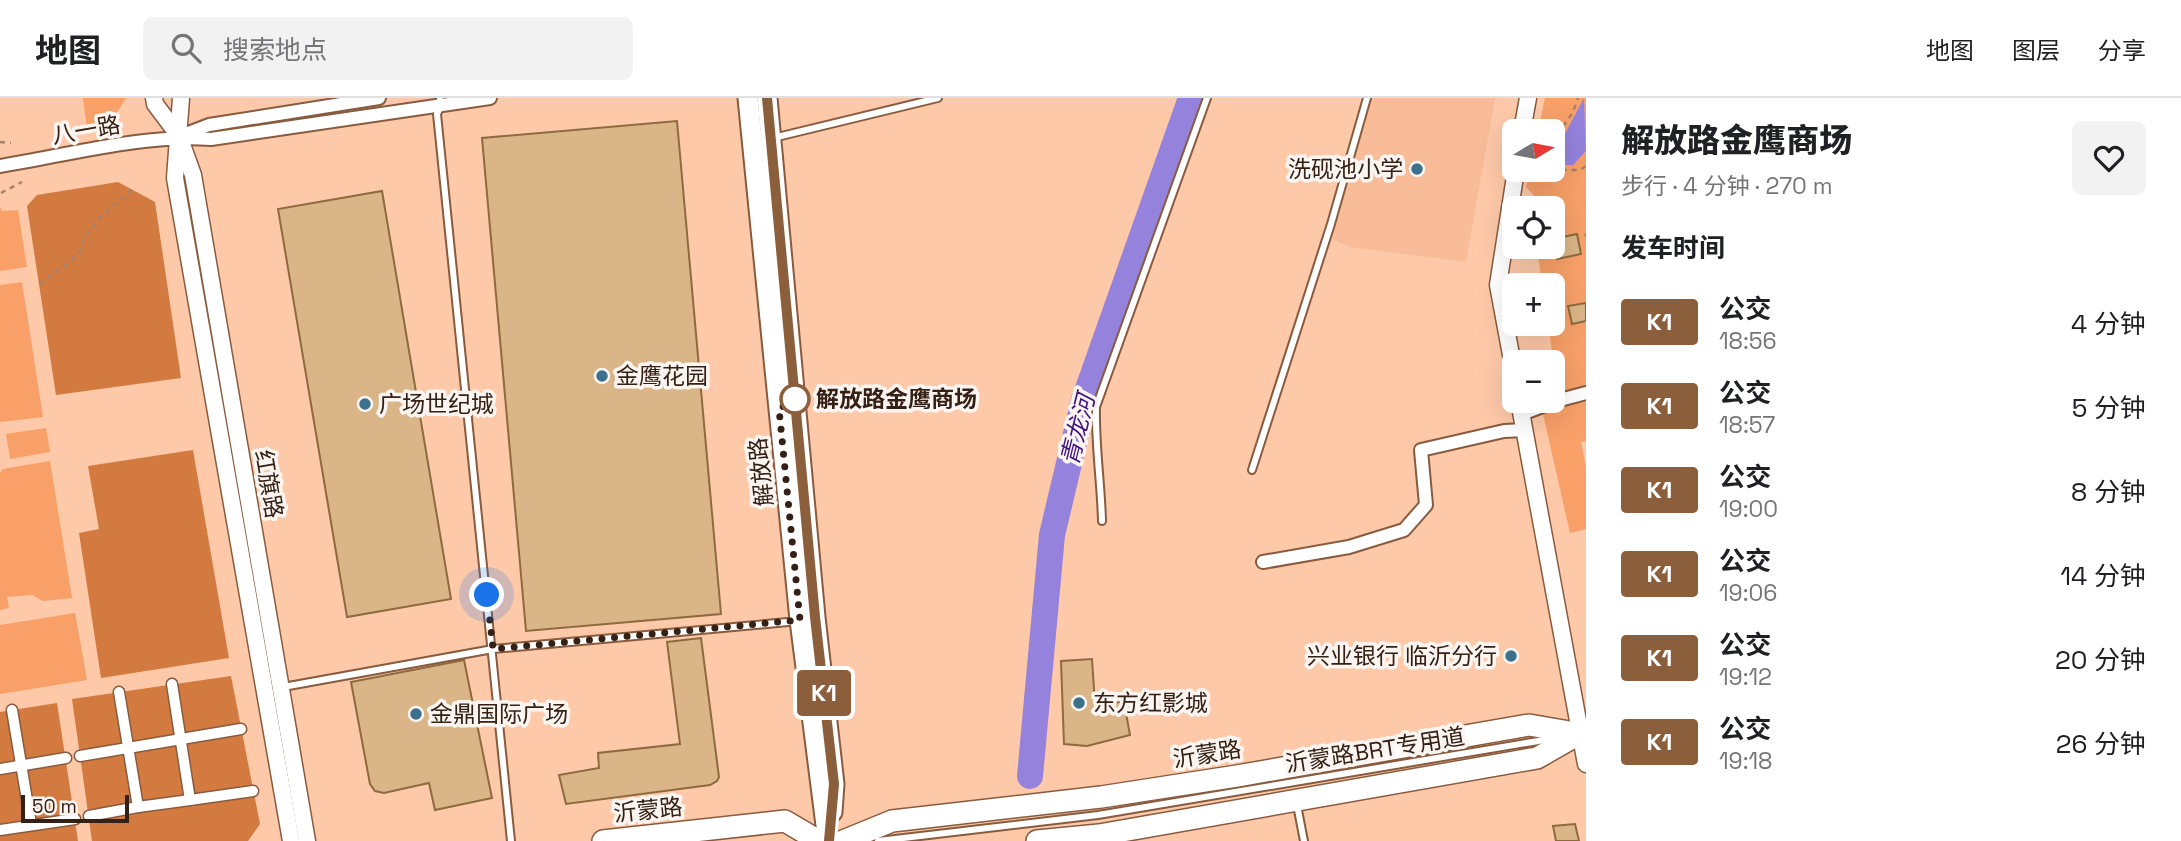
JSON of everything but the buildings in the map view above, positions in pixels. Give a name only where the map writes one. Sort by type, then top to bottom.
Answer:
[{"type":"main road","name":"解放路","points":[[748,98],[808,680],[801,714],[808,787],[828,841]]},
{"type":"main road","name":"解放路","points":[[767,98],[815,617],[834,784],[828,841]]},
{"type":"main road","name":"沂蒙路","points":[[843,841],[892,821],[1048,804],[1237,776],[1529,725],[1585,733]]},
{"type":"main road","points":[[1037,841],[1099,835],[1537,758],[1585,733]]},
{"type":"main road","name":"沂蒙路","points":[[603,841],[785,821],[818,841]]},
{"type":"street","name":"红旗路","points":[[154,98],[155,104],[179,136],[193,174],[307,841]]},
{"type":"street","name":"红旗路","points":[[181,98],[175,178],[291,841]]},
{"type":"street","name":"八一路","points":[[0,166],[179,136],[209,125],[379,98]]},
{"type":"street","name":"八一路","points":[[179,136],[211,139],[440,102],[490,98]]},
{"type":"street","points":[[1524,119],[1528,98]]},
{"type":"street","points":[[1510,350],[1498,285],[1514,182]]},
{"type":"street","points":[[1263,562],[1349,547],[1404,530],[1426,505],[1421,450],[1504,431],[1522,415],[1556,401],[1586,393]]},
{"type":"street","points":[[1522,415],[1585,733],[1586,764]]},
{"type":"street","points":[[172,684],[190,800]]},
{"type":"street","points":[[119,692],[138,807]]},
{"type":"street","points":[[12,710],[31,824]]},
{"type":"street","points":[[80,755],[242,729]]},
{"type":"street","points":[[0,769],[66,758]]},
{"type":"street","points":[[89,816],[253,790]]},
{"type":"street","points":[[0,830],[75,819]]},
{"type":"lane","points":[[771,138],[938,98]]},
{"type":"lane","points":[[1102,520],[1101,476],[1095,444],[1096,407],[1207,98]]},
{"type":"lane","points":[[1252,470],[1331,225],[1367,98]]},
{"type":"lane","points":[[440,102],[437,114],[511,841]]},
{"type":"lane","points":[[281,687],[493,649],[800,620]]},
{"type":"lane","name":"沂蒙路BRT专用道","points":[[878,841],[1098,815],[1585,733]]},
{"type":"lane","points":[[1296,801],[1304,841]]},
{"type":"path","points":[[1565,124],[1578,98]]},
{"type":"path","points":[[0,142],[11,143]]},
{"type":"path","points":[[1565,170],[1580,170],[1586,166]]},
{"type":"path","points":[[1,193],[22,182]]},
{"type":"path","points":[[39,284],[81,251],[83,241],[100,217],[132,190]]},
{"type":"shaded area","points":[[83,98],[126,98],[109,125],[87,130]]},
{"type":"shaded area","name":"洗砚池小学","points":[[1371,98],[1495,98],[1466,262],[1350,247],[1332,239]]},
{"type":"shaded area","points":[[1545,98],[1586,98],[1586,386],[1565,390],[1565,350],[1552,350],[1550,336],[1565,336],[1565,273],[1540,273],[1539,259],[1565,259],[1565,196],[1534,196],[1526,187],[1527,182],[1565,182],[1565,119],[1541,119]]},
{"type":"shaded area","points":[[1584,98],[1586,151],[1573,165],[1565,165],[1565,134]]},
{"type":"shaded area","points":[[118,182],[155,202],[181,378],[56,395],[27,206],[37,195]]},
{"type":"shaded area","points":[[0,207],[2,211],[18,210],[27,267],[0,271]]},
{"type":"shaded area","points":[[22,282],[43,417],[0,422],[0,285]]},
{"type":"shaded area","points":[[1586,399],[1586,441],[1581,442],[1586,467],[1586,529],[1570,533],[1543,414],[1565,413],[1565,406]]},
{"type":"shaded area","points":[[46,428],[50,452],[10,459],[6,434]]},
{"type":"shaded area","points":[[193,450],[229,658],[101,678],[79,533],[99,529],[88,466]]},
{"type":"shaded area","points":[[50,461],[72,598],[43,601],[32,595],[7,597],[9,608],[0,610],[0,473],[3,469]]},
{"type":"shaded area","points":[[75,613],[87,680],[0,694],[0,625]]},
{"type":"shaded area","points":[[231,676],[260,824],[248,841],[92,841],[72,699]]},
{"type":"shaded area","points":[[57,703],[78,841],[0,841],[0,712]]},
{"type":"waterway","name":"青龙河","points":[[1030,776],[1052,535],[1084,400],[1191,98]]},
{"type":"bus line","name":"K1","points":[[767,98],[815,617],[834,784],[829,841]]},
{"type":"place","name":"洗砚池小学","points":[[1417,169]]},
{"type":"place","name":"金鹰花园","points":[[602,376]]},
{"type":"place","name":"解放路金鹰商场","points":[[795,399]]},
{"type":"place","name":"广场世纪城","points":[[365,404]]},
{"type":"place","name":"兴业银行 临沂分行","points":[[1511,656]]},
{"type":"place","name":"东方红影城","points":[[1079,703]]},
{"type":"place","name":"金鼎国际广场","points":[[416,714]]},
{"type":"route","points":[[487,595],[493,649],[800,620],[779,409],[795,399]]}]
